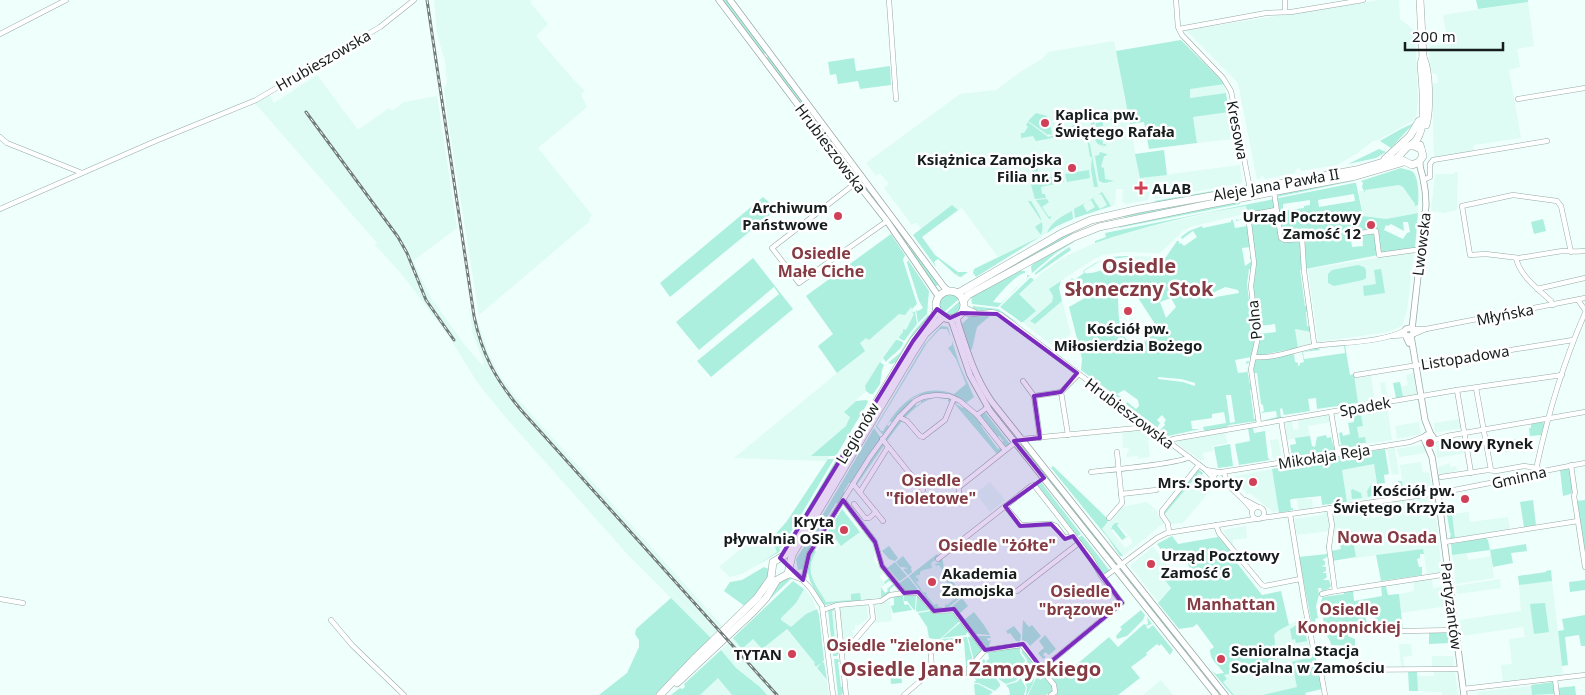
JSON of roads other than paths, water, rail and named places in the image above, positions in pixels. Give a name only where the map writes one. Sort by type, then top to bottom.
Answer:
[{"type":"highway","points":[[1420,0],[1423,57],[1421,64],[1423,118],[1416,142],[1405,148],[1401,153],[1401,158],[1407,163],[1416,164],[1420,161],[1423,154],[1421,141],[1427,122],[1428,110],[1426,64],[1423,57]]},
{"type":"highway","points":[[1381,162],[1393,154],[1412,133],[1423,112]]},
{"type":"highway","points":[[1411,146],[1421,149]]},
{"type":"highway","name":"Aleje Jana Pawła II","points":[[956,312],[968,295],[1095,228],[1350,171],[1395,158],[1401,153]]},
{"type":"highway","name":"Aleje Jana Pawła II","points":[[958,294],[1069,229],[1091,220],[1250,192],[1274,192],[1356,176],[1407,163]]},
{"type":"highway","points":[[1118,214],[1119,222]]},
{"type":"highway","points":[[949,291],[958,294],[956,312],[937,309],[936,304],[943,293],[949,291]]},
{"type":"highway","name":"Legionów","points":[[772,571],[773,562],[787,552],[912,341],[934,316],[937,309]]},
{"type":"highway","name":"Legionów","points":[[664,695],[754,612],[766,598],[777,580],[787,572],[792,555],[916,346],[930,329],[956,312]]},
{"type":"highway","points":[[780,558],[787,572]]},
{"type":"highway","points":[[660,695],[695,658],[755,601],[772,576],[772,571],[787,572]]},
{"type":"main road","name":"Hrubieszowska","points":[[719,0],[887,221],[939,298]]},
{"type":"main road","name":"Hrubieszowska","points":[[730,0],[949,291]]},
{"type":"main road","points":[[763,58],[770,53]]},
{"type":"main road","name":"Lwowska","points":[[1420,161],[1426,202],[1408,333],[1416,365],[1428,439]]},
{"type":"main road","points":[[1407,163],[1416,169],[1423,180]]},
{"type":"main road","name":"Lwowska","points":[[1408,333],[1413,316],[1413,307]]},
{"type":"main road","points":[[956,312],[953,325],[970,375],[988,407],[1044,478],[1225,695]]},
{"type":"main road","points":[[956,312],[969,358],[980,383],[994,404],[1216,695]]},
{"type":"main road","name":"Partyzantów","points":[[1428,439],[1438,493],[1463,692]]},
{"type":"street","points":[[0,34],[66,0]]},
{"type":"street","name":"Hrubieszowska","points":[[0,209],[256,100],[372,32],[414,0]]},
{"type":"street","points":[[889,0],[896,99]]},
{"type":"street","points":[[1176,0],[1179,29],[1266,13],[1285,12],[1363,0]]},
{"type":"street","points":[[1285,12],[1286,0]]},
{"type":"street","name":"Kresowa","points":[[1179,29],[1185,39],[1223,78],[1230,88],[1250,192]]},
{"type":"street","points":[[1518,99],[1585,88]]},
{"type":"street","points":[[0,137],[7,143],[24,151],[82,173]]},
{"type":"street","points":[[1423,180],[1430,176],[1430,164],[1433,160],[1547,141]]},
{"type":"street","points":[[856,182],[772,248],[799,283],[887,221]]},
{"type":"street","points":[[1274,192],[1282,239],[1301,238],[1313,336],[1316,346]]},
{"type":"street","points":[[1571,252],[1561,206],[1557,201],[1515,195],[1462,206],[1470,254],[1516,258],[1562,251],[1571,252],[1585,251]]},
{"type":"street","name":"Polna","points":[[1259,424],[1250,369],[1257,341],[1251,288],[1254,263],[1248,214],[1276,210]]},
{"type":"street","points":[[1356,228],[1361,233],[1376,232],[1380,255],[1420,250]]},
{"type":"street","points":[[1516,258],[1524,274],[1553,305]]},
{"type":"street","points":[[1537,288],[1585,278]]},
{"type":"street","name":"Młyńska","points":[[1253,357],[1392,336],[1424,328],[1585,298]]},
{"type":"street","points":[[1578,300],[1585,311]]},
{"type":"street","points":[[1441,477],[1527,466],[1538,469],[1549,419],[1573,340],[1585,311],[1585,305]]},
{"type":"street","name":"Hrubieszowska","points":[[956,312],[992,312],[1001,316],[1206,470],[1216,483],[1224,481]]},
{"type":"street","points":[[1413,316],[1416,324],[1424,328]]},
{"type":"street","name":"Listopadowa","points":[[1356,374],[1573,340]]},
{"type":"street","points":[[1034,396],[1061,392],[1077,376],[1076,373]]},
{"type":"street","name":"Spadek","points":[[1168,442],[1173,439],[1281,420],[1562,374]]},
{"type":"street","points":[[1023,381],[1034,396],[1040,438]]},
{"type":"street","points":[[1476,388],[1491,470]]},
{"type":"street","points":[[1457,390],[1471,473]]},
{"type":"street","points":[[1061,392],[1068,435]]},
{"type":"street","points":[[803,580],[809,554],[882,438],[910,405],[923,397],[940,395],[954,398],[964,403],[977,415],[1005,450]]},
{"type":"street","points":[[898,417],[907,422],[922,437],[945,419],[954,398]]},
{"type":"street","points":[[977,415],[988,407]]},
{"type":"street","points":[[1331,412],[1338,454]]},
{"type":"street","points":[[1428,439],[1585,412]]},
{"type":"street","points":[[1281,420],[1288,462]]},
{"type":"street","points":[[965,501],[958,492],[959,488],[1015,442],[1022,439],[1148,427]]},
{"type":"street","points":[[882,438],[923,490]]},
{"type":"street","name":"Mikołaja Reja","points":[[1220,472],[1428,439]]},
{"type":"street","points":[[860,492],[888,447]]},
{"type":"street","points":[[1109,518],[1121,504],[1116,452]]},
{"type":"street","points":[[1091,472],[1172,462],[1185,460],[1189,457]]},
{"type":"street","name":"Gminna","points":[[1263,516],[1275,516],[1438,493],[1526,476],[1538,469],[1544,471],[1585,463]]},
{"type":"street","points":[[1169,532],[1168,524],[1162,515],[1162,511],[1199,465]]},
{"type":"street","points":[[1571,465],[1585,567]]},
{"type":"street","name":"Hrubieszowska","points":[[1206,470],[1220,472]]},
{"type":"street","name":"Mikołaja Reja","points":[[1224,481],[1239,470]]},
{"type":"street","points":[[1213,478],[1214,475],[1220,472],[1224,481],[1234,492],[1262,509],[1263,516],[1259,520],[1245,500]]},
{"type":"street","points":[[938,559],[1044,478]]},
{"type":"street","points":[[853,484],[883,521]]},
{"type":"street","points":[[1034,485],[1091,558],[1122,604],[1042,669]]},
{"type":"street","points":[[1121,494],[1156,490]]},
{"type":"street","points":[[843,500],[876,542],[882,566],[904,593]]},
{"type":"street","points":[[854,504],[865,518],[876,512]]},
{"type":"street","points":[[1005,506],[1020,524],[1051,524],[1056,526],[1065,538],[1073,536]]},
{"type":"street","points":[[1104,578],[1157,538],[1169,532],[1236,522],[1253,514],[1258,507]]},
{"type":"street","points":[[1330,508],[1332,524],[1329,547],[1335,591]]},
{"type":"street","points":[[1290,514],[1314,652]]},
{"type":"street","points":[[1444,542],[1578,521]]},
{"type":"street","points":[[1216,525],[1222,537],[1262,585],[1266,586],[1300,579]]},
{"type":"street","points":[[1017,591],[1079,543]]},
{"type":"street","points":[[787,572],[803,580],[816,594],[823,610],[834,695]]},
{"type":"street","points":[[1322,594],[1448,574]]},
{"type":"street","points":[[823,610],[837,605],[882,601],[890,595],[918,593],[934,611],[954,610],[985,650]]},
{"type":"street","points":[[0,600],[23,603]]},
{"type":"street","points":[[829,659],[841,654],[872,620],[871,602]]},
{"type":"street","points":[[837,605],[846,695]]},
{"type":"street","points":[[331,620],[352,645],[404,695]]},
{"type":"street","points":[[1355,632],[1456,630]]},
{"type":"street","points":[[969,674],[969,668],[985,650],[1023,645],[1055,686],[1055,692],[1051,695]]},
{"type":"street","points":[[904,695],[932,671],[931,655]]},
{"type":"street","points":[[1325,695],[1322,671],[1460,669]]},
{"type":"street","points":[[1463,692],[1585,675]]},
{"type":"street","points":[[1555,679],[1557,695]]},
{"type":"railway","points":[[427,0],[474,316],[481,343],[491,366],[504,388],[521,410],[777,695]]},
{"type":"railway","points":[[306,112],[398,237],[407,253],[426,300],[454,340]]},
{"type":"place","name":"Kaplica pw. Świętego Rafała","points":[[1045,123]]},
{"type":"place","name":"Książnica Zamojska Filia nr. 5","points":[[1072,168]]},
{"type":"place","name":"ALAB","points":[[1141,188]]},
{"type":"place","name":"Archiwum Państwowe","points":[[838,216]]},
{"type":"place","name":"Urząd Pocztowy Zamość 12","points":[[1371,225]]},
{"type":"place","name":"Kościół pw. Miłosierdzia Bożego","points":[[1128,311]]},
{"type":"place","name":"Nowy Rynek","points":[[1430,443]]},
{"type":"place","name":"Mrs. Sporty","points":[[1253,482]]},
{"type":"place","name":"Kościół pw. Świętego Krzyża","points":[[1465,499]]},
{"type":"place","name":"Kryta pływalnia OSiR","points":[[844,530]]},
{"type":"place","name":"Urząd Pocztowy Zamość 6","points":[[1151,564]]},
{"type":"place","name":"Akademia Zamojska","points":[[932,582]]},
{"type":"place","name":"TYTAN","points":[[792,654]]},
{"type":"place","name":"Senioralna Stacja Socjalna w Zamościu","points":[[1221,659]]},
{"type":"district","name":"Osiedle Małe Ciche","points":[[821,262]]},
{"type":"district","name":"Osiedle Słoneczny Stok","points":[[1139,276]]},
{"type":"district","name":"Osiedle \"fioletowe\"","points":[[931,489]]},
{"type":"district","name":"Nowa Osada","points":[[1387,537]]},
{"type":"district","name":"Osiedle \"żółte\"","points":[[997,545]]},
{"type":"district","name":"Osiedle \"brązowe\"","points":[[1080,600]]},
{"type":"district","name":"Manhattan","points":[[1231,604]]},
{"type":"district","name":"Osiedle Konopnickiej","points":[[1349,618]]},
{"type":"district","name":"Osiedle \"zielone\"","points":[[894,645]]},
{"type":"district","name":"Osiedle Jana Zamoyskiego","points":[[971,668]]}]
